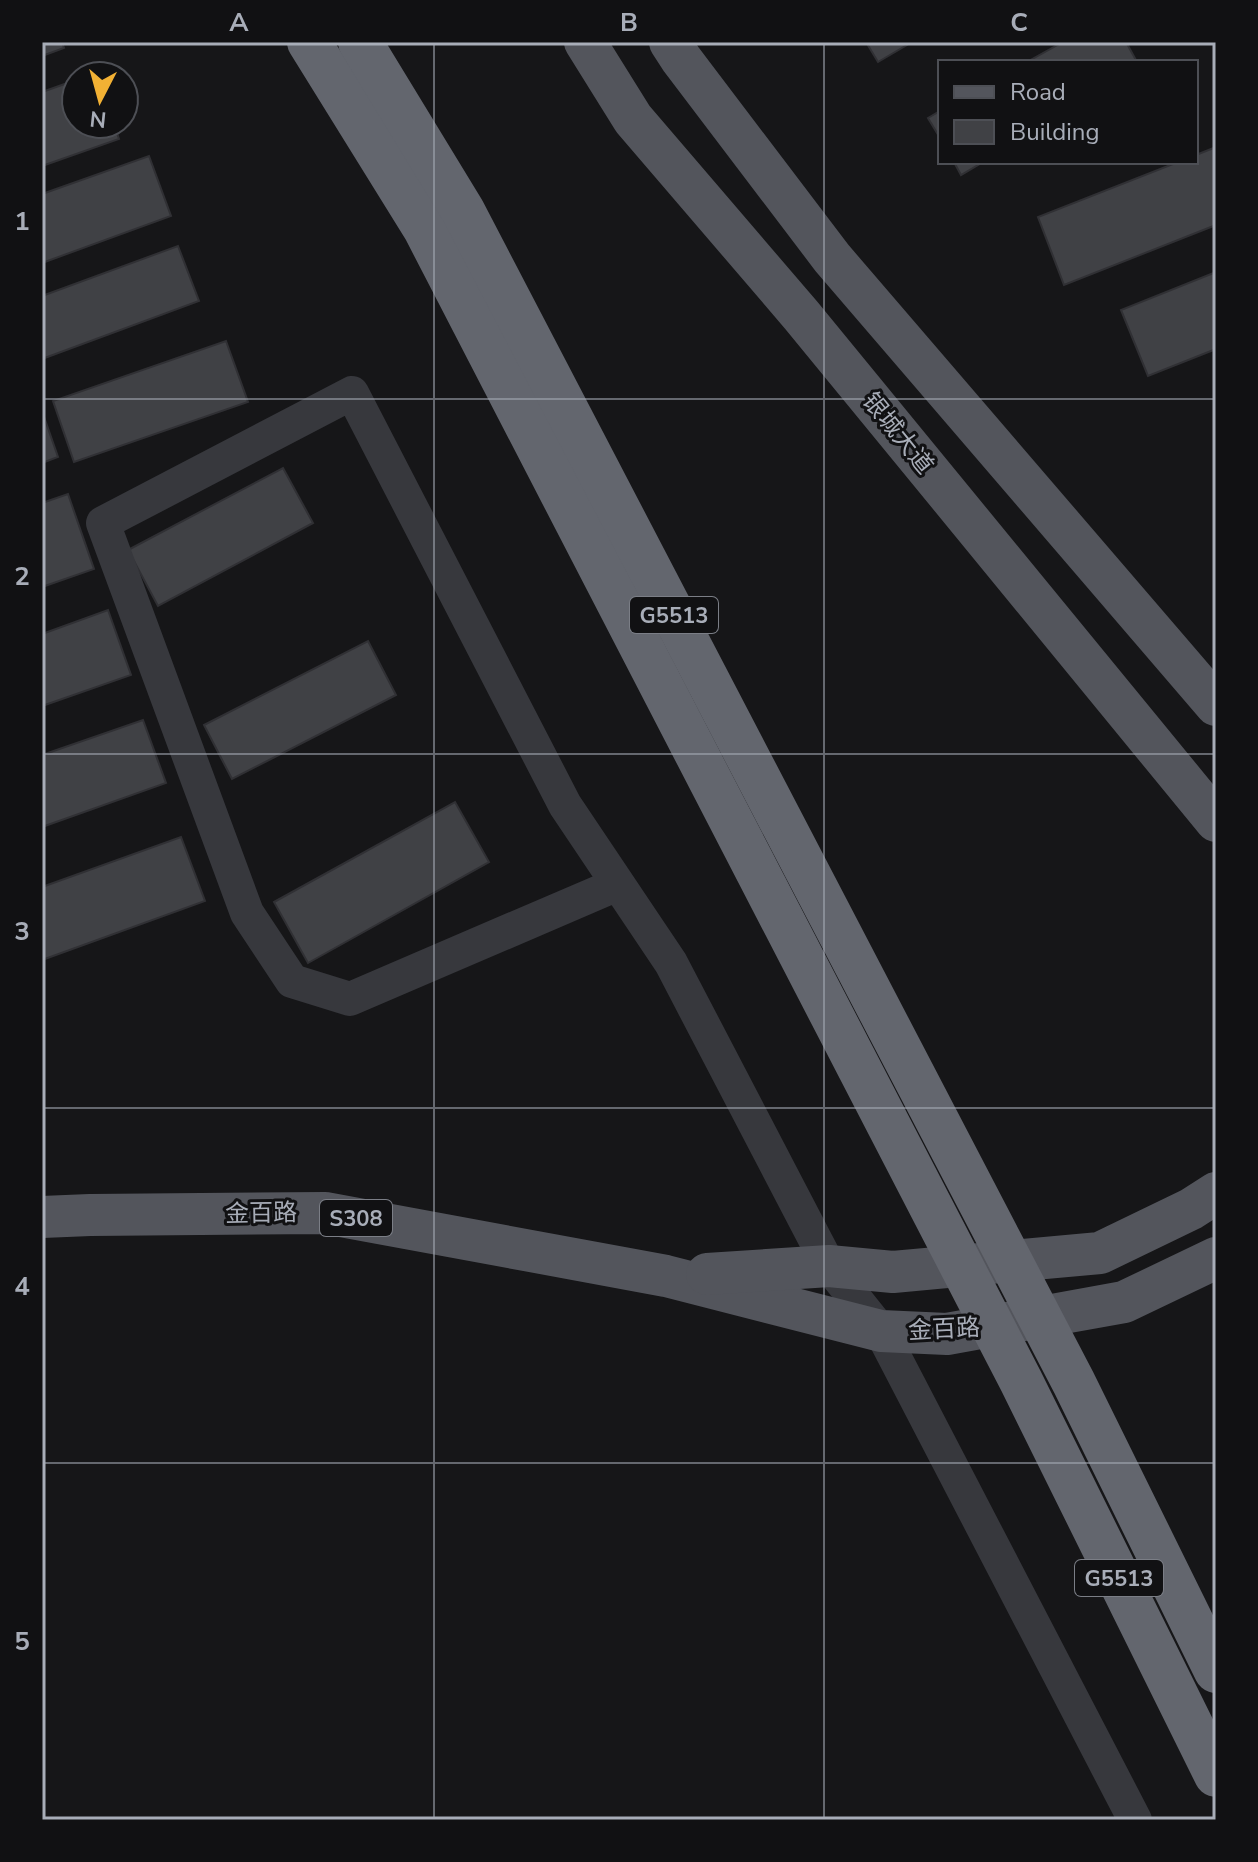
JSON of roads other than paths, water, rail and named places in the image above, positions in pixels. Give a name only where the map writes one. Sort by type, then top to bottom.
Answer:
[{"type":"highway","name":"G5513","points":[[309,42],[425,229],[1021,1381],[1216,1775]]},
{"type":"highway","name":"G5513","points":[[360,42],[463,211],[1074,1383],[1216,1671]]},
{"type":"main road","name":"银城大道","points":[[585,42],[633,119],[801,315],[1216,821]]},
{"type":"main road","points":[[670,42],[832,258],[1216,705]]},
{"type":"main road","name":"金百路","points":[[666,1276],[829,1266],[893,1272],[1100,1253],[1191,1209],[1216,1193]]},
{"type":"main road","name":"金百路","points":[[42,1217],[325,1213],[666,1276],[881,1331],[947,1334],[1124,1302],[1216,1258]]},
{"type":"street","points":[[618,884],[350,999],[292,981],[247,913],[103,523],[352,393],[565,805],[618,884],[671,963],[829,1266],[881,1331],[1135,1820]]}]
